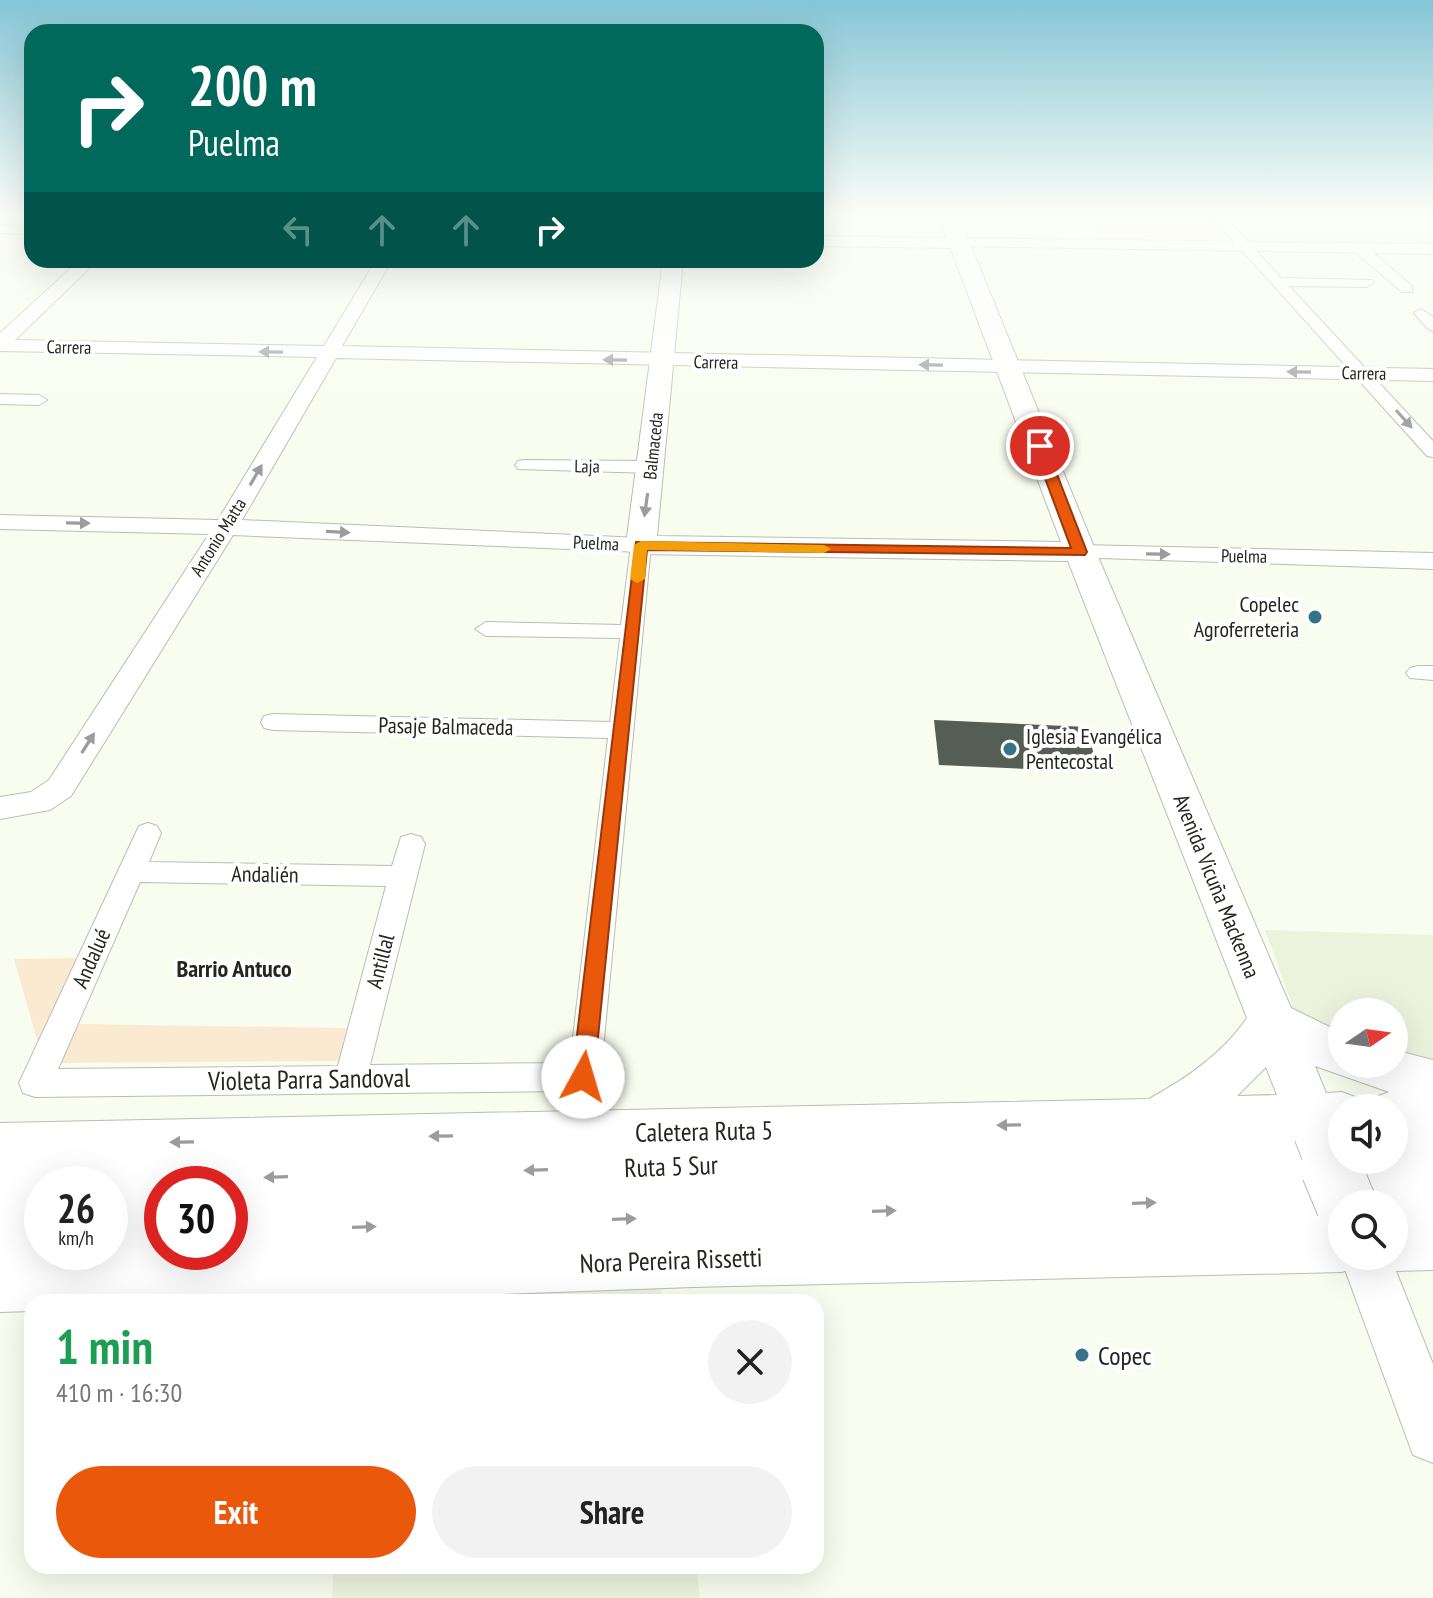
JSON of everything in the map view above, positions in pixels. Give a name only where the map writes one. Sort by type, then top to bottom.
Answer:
[{"type":"highway","name":"Ruta 5 Sur","points":[[0,1184],[1328,1127]]},
{"type":"highway","points":[[1408,1146],[1433,1145]]},
{"type":"highway","points":[[248,1230],[1433,1195]]},
{"type":"highway","points":[[0,1238],[24,1237]]},
{"type":"main road","name":"Balmaceda","points":[[641,545],[669,292]]},
{"type":"main road","name":"Avenida Vicuña Mackenna","points":[[979,292],[1080,552],[1122,648],[1271,1021],[1328,1127]]},
{"type":"main road","name":"Puelma","points":[[641,545],[1080,552]]},
{"type":"main road","points":[[1156,1122],[1204,1094],[1234,1070],[1255,1048],[1271,1021],[1328,1049]]},
{"type":"main road","points":[[1408,1075],[1433,1082]]},
{"type":"main road","points":[[1408,1113],[1433,1112]]},
{"type":"main road","name":"Caletera Ruta 5","points":[[0,1147],[1156,1122],[1328,1127]]},
{"type":"main road","points":[[1408,1244],[1433,1243]]},
{"type":"main road","name":"Nora Pereira Rissetti","points":[[0,1284],[677,1260],[1328,1245]]},
{"type":"main road","points":[[1370,1270],[1433,1435]]},
{"type":"street","points":[[0,344],[56,292]]},
{"type":"street","name":"Antonio Matta","points":[[0,808],[39,802],[60,788],[226,527],[364,292]]},
{"type":"street","points":[[1288,292],[1433,452]]},
{"type":"street","points":[[1421,313],[1433,326]]},
{"type":"street","name":"Carrera","points":[[0,344],[661,361],[1433,375]]},
{"type":"street","points":[[0,399],[39,400]]},
{"type":"street","name":"Laja","points":[[524,465],[651,467]]},
{"type":"street","name":"Puelma","points":[[0,522],[226,527],[641,545]]},
{"type":"street","name":"Balmaceda","points":[[578,1134],[641,545]]},
{"type":"street","name":"Puelma","points":[[1080,552],[1433,561]]},
{"type":"street","points":[[486,629],[632,632]]},
{"type":"street","name":"Pasaje Balmaceda","points":[[273,722],[619,730]]},
{"type":"street","name":"Andalué","points":[[35,1083],[148,833]]},
{"type":"street","name":"Antillal","points":[[351,1078],[411,844]]},
{"type":"street","name":"Andalién","points":[[129,872],[401,876]]},
{"type":"street","name":"Violeta Parra Sandoval","points":[[35,1083],[583,1077]]},
{"type":"shaded area","points":[[1265,930],[1433,935],[1433,1062],[1408,1056],[1408,998],[1328,998],[1328,1028],[1295,1013]]},
{"type":"shaded area","points":[[80,958],[40,1050],[14,959]]},
{"type":"shaded area","points":[[79,1024],[348,1028],[339,1061],[57,1063]]},
{"type":"shaded area","points":[[659,1279],[661,1294],[354,1294],[354,1290]]},
{"type":"shaded area","points":[[334,1574],[697,1574],[700,1598],[332,1598]]},
{"type":"building","name":"Iglesia Evangélica Pentecostal","points":[[934,720],[1087,727],[1098,772],[939,765]]},
{"type":"slow traffic","points":[[637,579],[641,545],[824,549]]},
{"type":"place","name":"Copelec Agroferreteria","points":[[1315,617]]},
{"type":"place","name":"Iglesia Evangélica Pentecostal","points":[[1010,749]]},
{"type":"place","name":"Copec","points":[[1082,1355]]},
{"type":"district","name":"Barrio Antuco","points":[[234,968]]},
{"type":"route","points":[[583,1077],[641,545],[1080,552],[1040,446]]}]
